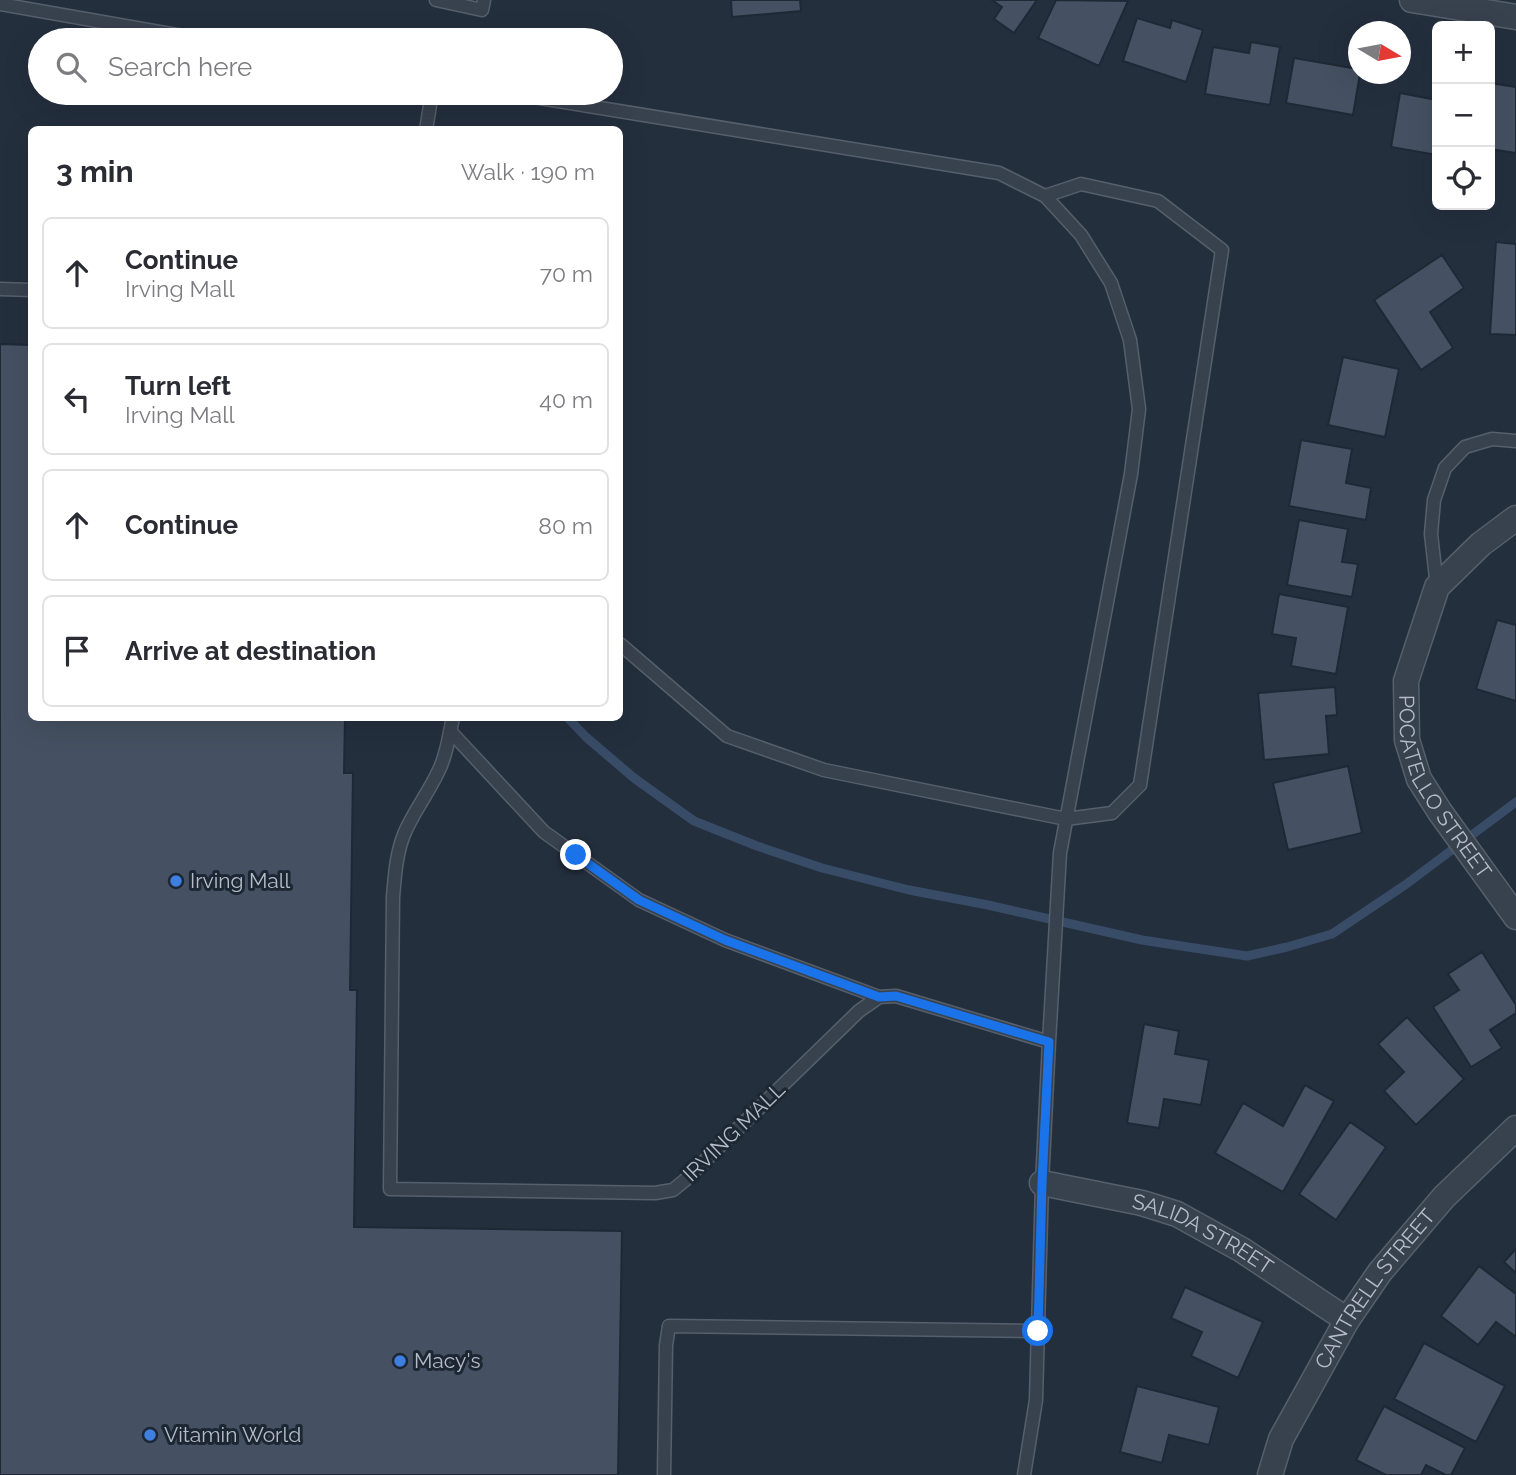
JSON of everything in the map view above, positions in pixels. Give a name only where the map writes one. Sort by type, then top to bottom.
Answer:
[{"type":"street","points":[[1412,0],[1516,17]]},
{"type":"street","name":"POCATELLO STREET","points":[[1516,518],[1481,544],[1437,587],[1406,681],[1407,740],[1419,779],[1516,917]]},
{"type":"street","name":"CANTRELL STREET","points":[[1270,1475],[1281,1439],[1347,1320],[1380,1272],[1444,1197],[1516,1128]]},
{"type":"street","name":"SALIDA STREET","points":[[1042,1183],[1142,1203],[1177,1214],[1242,1250],[1347,1320]]},
{"type":"lane","points":[[436,0],[482,10],[484,0]]},
{"type":"lane","points":[[0,4],[137,28]]},
{"type":"lane","points":[[427,126],[430,105]]},
{"type":"lane","points":[[582,105],[999,173],[1045,196],[1081,235],[1111,283],[1130,340],[1139,409],[1131,474],[1060,853],[1042,1183],[1036,1400],[1024,1475]]},
{"type":"lane","points":[[623,647],[727,736],[824,770],[1066,819],[1112,813],[1140,785],[1222,250],[1158,201],[1081,184],[1045,196]]},
{"type":"lane","points":[[0,289],[28,290]]},
{"type":"lane","points":[[1437,587],[1431,534],[1434,500],[1445,468],[1465,447],[1492,439],[1516,441]]},
{"type":"lane","name":"IRVING MALL","points":[[452,721],[440,769],[405,830],[396,862],[393,897],[390,1189],[655,1194],[673,1190],[859,1011],[879,997]]},
{"type":"lane","points":[[450,731],[544,832],[639,900],[725,940],[879,997],[896,996],[1049,1042]]},
{"type":"lane","points":[[664,1475],[666,1345],[669,1326],[1038,1331]]},
{"type":"building","points":[[731,0],[800,0],[801,11],[732,17]]},
{"type":"building","points":[[992,0],[1037,0],[1014,33],[994,19],[1002,7]]},
{"type":"building","points":[[1056,0],[1128,1],[1099,66],[1038,38]]},
{"type":"building","points":[[1137,18],[1170,28],[1172,20],[1203,30],[1186,82],[1123,61]]},
{"type":"building","points":[[1251,42],[1280,47],[1270,105],[1205,94],[1213,47],[1249,53]]},
{"type":"building","points":[[1294,58],[1348,67],[1348,84],[1358,84],[1353,115],[1286,103]]},
{"type":"building","points":[[1495,84],[1516,87],[1516,153],[1495,150]]},
{"type":"building","points":[[1400,93],[1432,99],[1432,154],[1391,147]]},
{"type":"building","points":[[1496,242],[1516,244],[1516,335],[1490,334]]},
{"type":"building","points":[[1442,255],[1464,288],[1430,312],[1453,348],[1421,370],[1374,300]]},
{"type":"building","name":"Irving Mall","points":[[0,344],[28,345],[28,721],[345,721],[344,773],[353,773],[350,990],[357,990],[354,1227],[622,1231],[618,1475],[0,1475]]},
{"type":"building","points":[[1343,357],[1399,369],[1385,437],[1328,425]]},
{"type":"building","points":[[1301,440],[1352,449],[1346,483],[1371,488],[1366,520],[1289,506]]},
{"type":"building","points":[[1299,520],[1348,529],[1342,562],[1358,564],[1352,597],[1287,585]]},
{"type":"building","points":[[1279,594],[1348,607],[1336,674],[1291,666],[1296,638],[1272,634]]},
{"type":"building","points":[[1497,620],[1516,625],[1516,701],[1476,689]]},
{"type":"building","points":[[1335,687],[1337,715],[1326,716],[1329,754],[1264,760],[1258,693]]},
{"type":"building","points":[[1348,766],[1362,833],[1288,850],[1273,783]]},
{"type":"building","points":[[1482,952],[1516,1005],[1516,1013],[1490,1030],[1502,1048],[1471,1067],[1433,1007],[1459,990],[1448,974]]},
{"type":"building","points":[[1407,1017],[1464,1079],[1416,1125],[1384,1091],[1404,1072],[1378,1044]]},
{"type":"building","points":[[1144,1024],[1179,1031],[1175,1054],[1209,1060],[1201,1105],[1164,1099],[1159,1128],[1127,1123]]},
{"type":"building","points":[[1305,1085],[1334,1101],[1283,1192],[1215,1153],[1243,1103],[1283,1126]]},
{"type":"building","points":[[1350,1122],[1386,1147],[1336,1220],[1299,1194]]},
{"type":"building","points":[[1516,1249],[1516,1273],[1504,1262]]},
{"type":"building","points":[[1479,1266],[1516,1294],[1516,1337],[1496,1322],[1478,1345],[1441,1316]]},
{"type":"building","points":[[1185,1287],[1263,1322],[1238,1378],[1191,1356],[1202,1332],[1171,1318]]},
{"type":"building","points":[[1424,1343],[1505,1386],[1476,1442],[1394,1399]]},
{"type":"building","points":[[1137,1386],[1219,1407],[1209,1445],[1169,1435],[1162,1463],[1120,1452]]},
{"type":"building","points":[[1384,1406],[1465,1448],[1451,1475],[1426,1465],[1421,1475],[1386,1475],[1356,1460]]},
{"type":"waterway","points":[[571,721],[634,778],[694,821],[757,846],[822,868],[909,890],[1142,940],[1247,956],[1332,934],[1405,885],[1516,802]]},
{"type":"place","name":"Irving Mall","points":[[176,881]]},
{"type":"place","name":"Macy's","points":[[400,1361]]},
{"type":"place","name":"Vitamin World","points":[[150,1435]]},
{"type":"route","points":[[576,855],[639,900],[725,940],[879,997],[896,996],[1049,1042],[1038,1331]]}]
